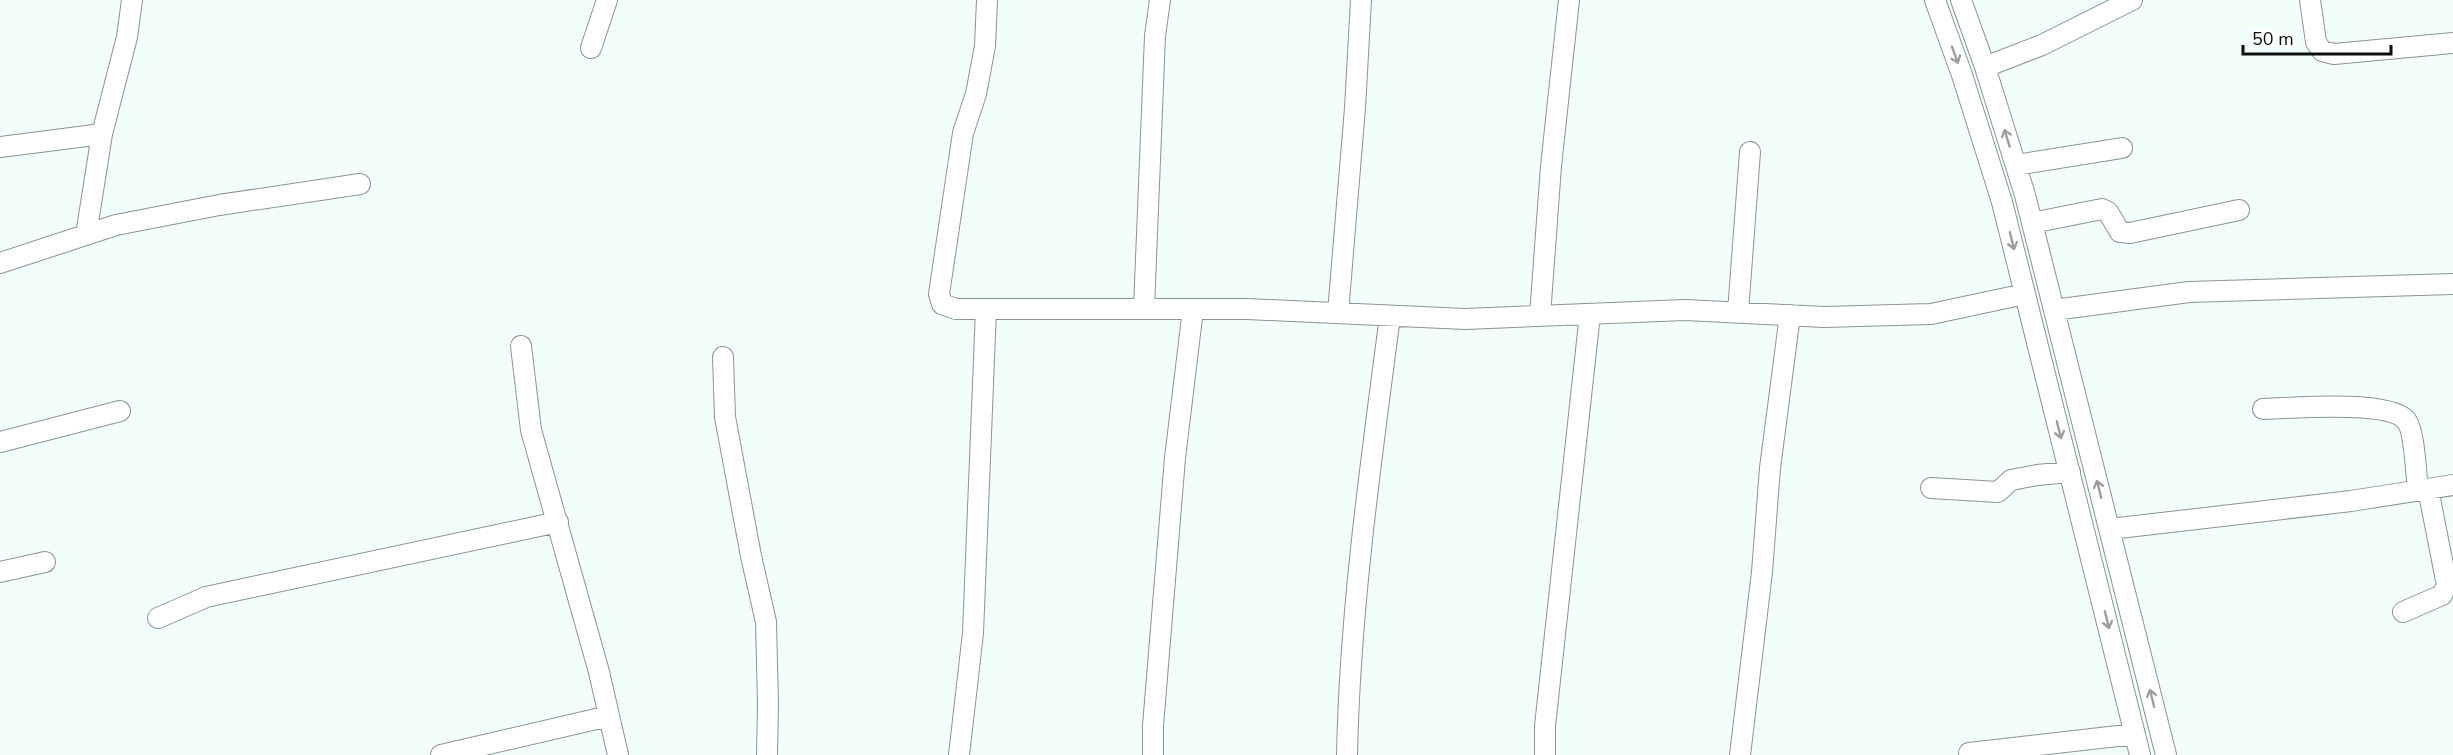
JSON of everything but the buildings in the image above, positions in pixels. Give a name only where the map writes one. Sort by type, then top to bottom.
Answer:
[{"type":"street","points":[[86,235],[102,134],[128,37],[132,0]]},
{"type":"street","points":[[591,48],[607,0]]},
{"type":"street","points":[[987,0],[985,46],[976,94],[963,133],[939,294],[942,304],[956,309],[1144,308],[1465,319],[1685,310],[1824,317],[1931,314],[2025,294]]},
{"type":"street","points":[[1144,308],[1155,36],[1160,0]]},
{"type":"street","points":[[1338,313],[1355,108],[1361,0]]},
{"type":"street","points":[[1540,316],[1552,155],[1569,0]]},
{"type":"street","points":[[1935,0],[1962,75],[2002,202],[2140,755]]},
{"type":"street","points":[[1961,0],[1985,67],[2032,223],[2166,755]]},
{"type":"street","points":[[1985,67],[2042,45],[2107,7],[2132,0]]},
{"type":"street","points":[[2310,0],[2316,42],[2322,51],[2334,54],[2453,43]]},
{"type":"street","points":[[0,147],[102,134]]},
{"type":"street","points":[[2016,165],[2122,148]]},
{"type":"street","points":[[1738,312],[1750,152]]},
{"type":"street","points":[[0,263],[116,225],[219,205],[360,184]]},
{"type":"street","points":[[2032,223],[2102,209],[2108,212],[2120,232],[2130,233],[2239,210]]},
{"type":"street","points":[[2054,310],[2189,292],[2453,284]]},
{"type":"street","points":[[959,755],[973,633],[986,309]]},
{"type":"street","points":[[1153,755],[1153,726],[1175,458],[1193,309]]},
{"type":"street","points":[[1545,755],[1545,726],[1590,314]]},
{"type":"street","points":[[1740,755],[1762,572],[1770,468],[1790,315]]},
{"type":"street","points":[[1347,755],[1348,680],[1363,523],[1390,316]]},
{"type":"street","points":[[521,346],[531,430],[558,522],[618,755]]},
{"type":"street","points":[[723,357],[725,417],[766,622],[767,755]]},
{"type":"street","points":[[2263,409],[2356,406],[2398,415],[2406,419],[2447,585],[2442,595],[2403,612]]},
{"type":"street","points":[[0,442],[120,411]]},
{"type":"street","points":[[1931,488],[1998,492],[2011,480],[2070,472]]},
{"type":"street","points":[[2110,529],[2351,501],[2453,485]]},
{"type":"street","points":[[158,618],[206,597],[558,522]]},
{"type":"street","points":[[0,572],[45,562]]},
{"type":"street","points":[[441,755],[609,716]]},
{"type":"street","points":[[1969,753],[2134,734]]}]
